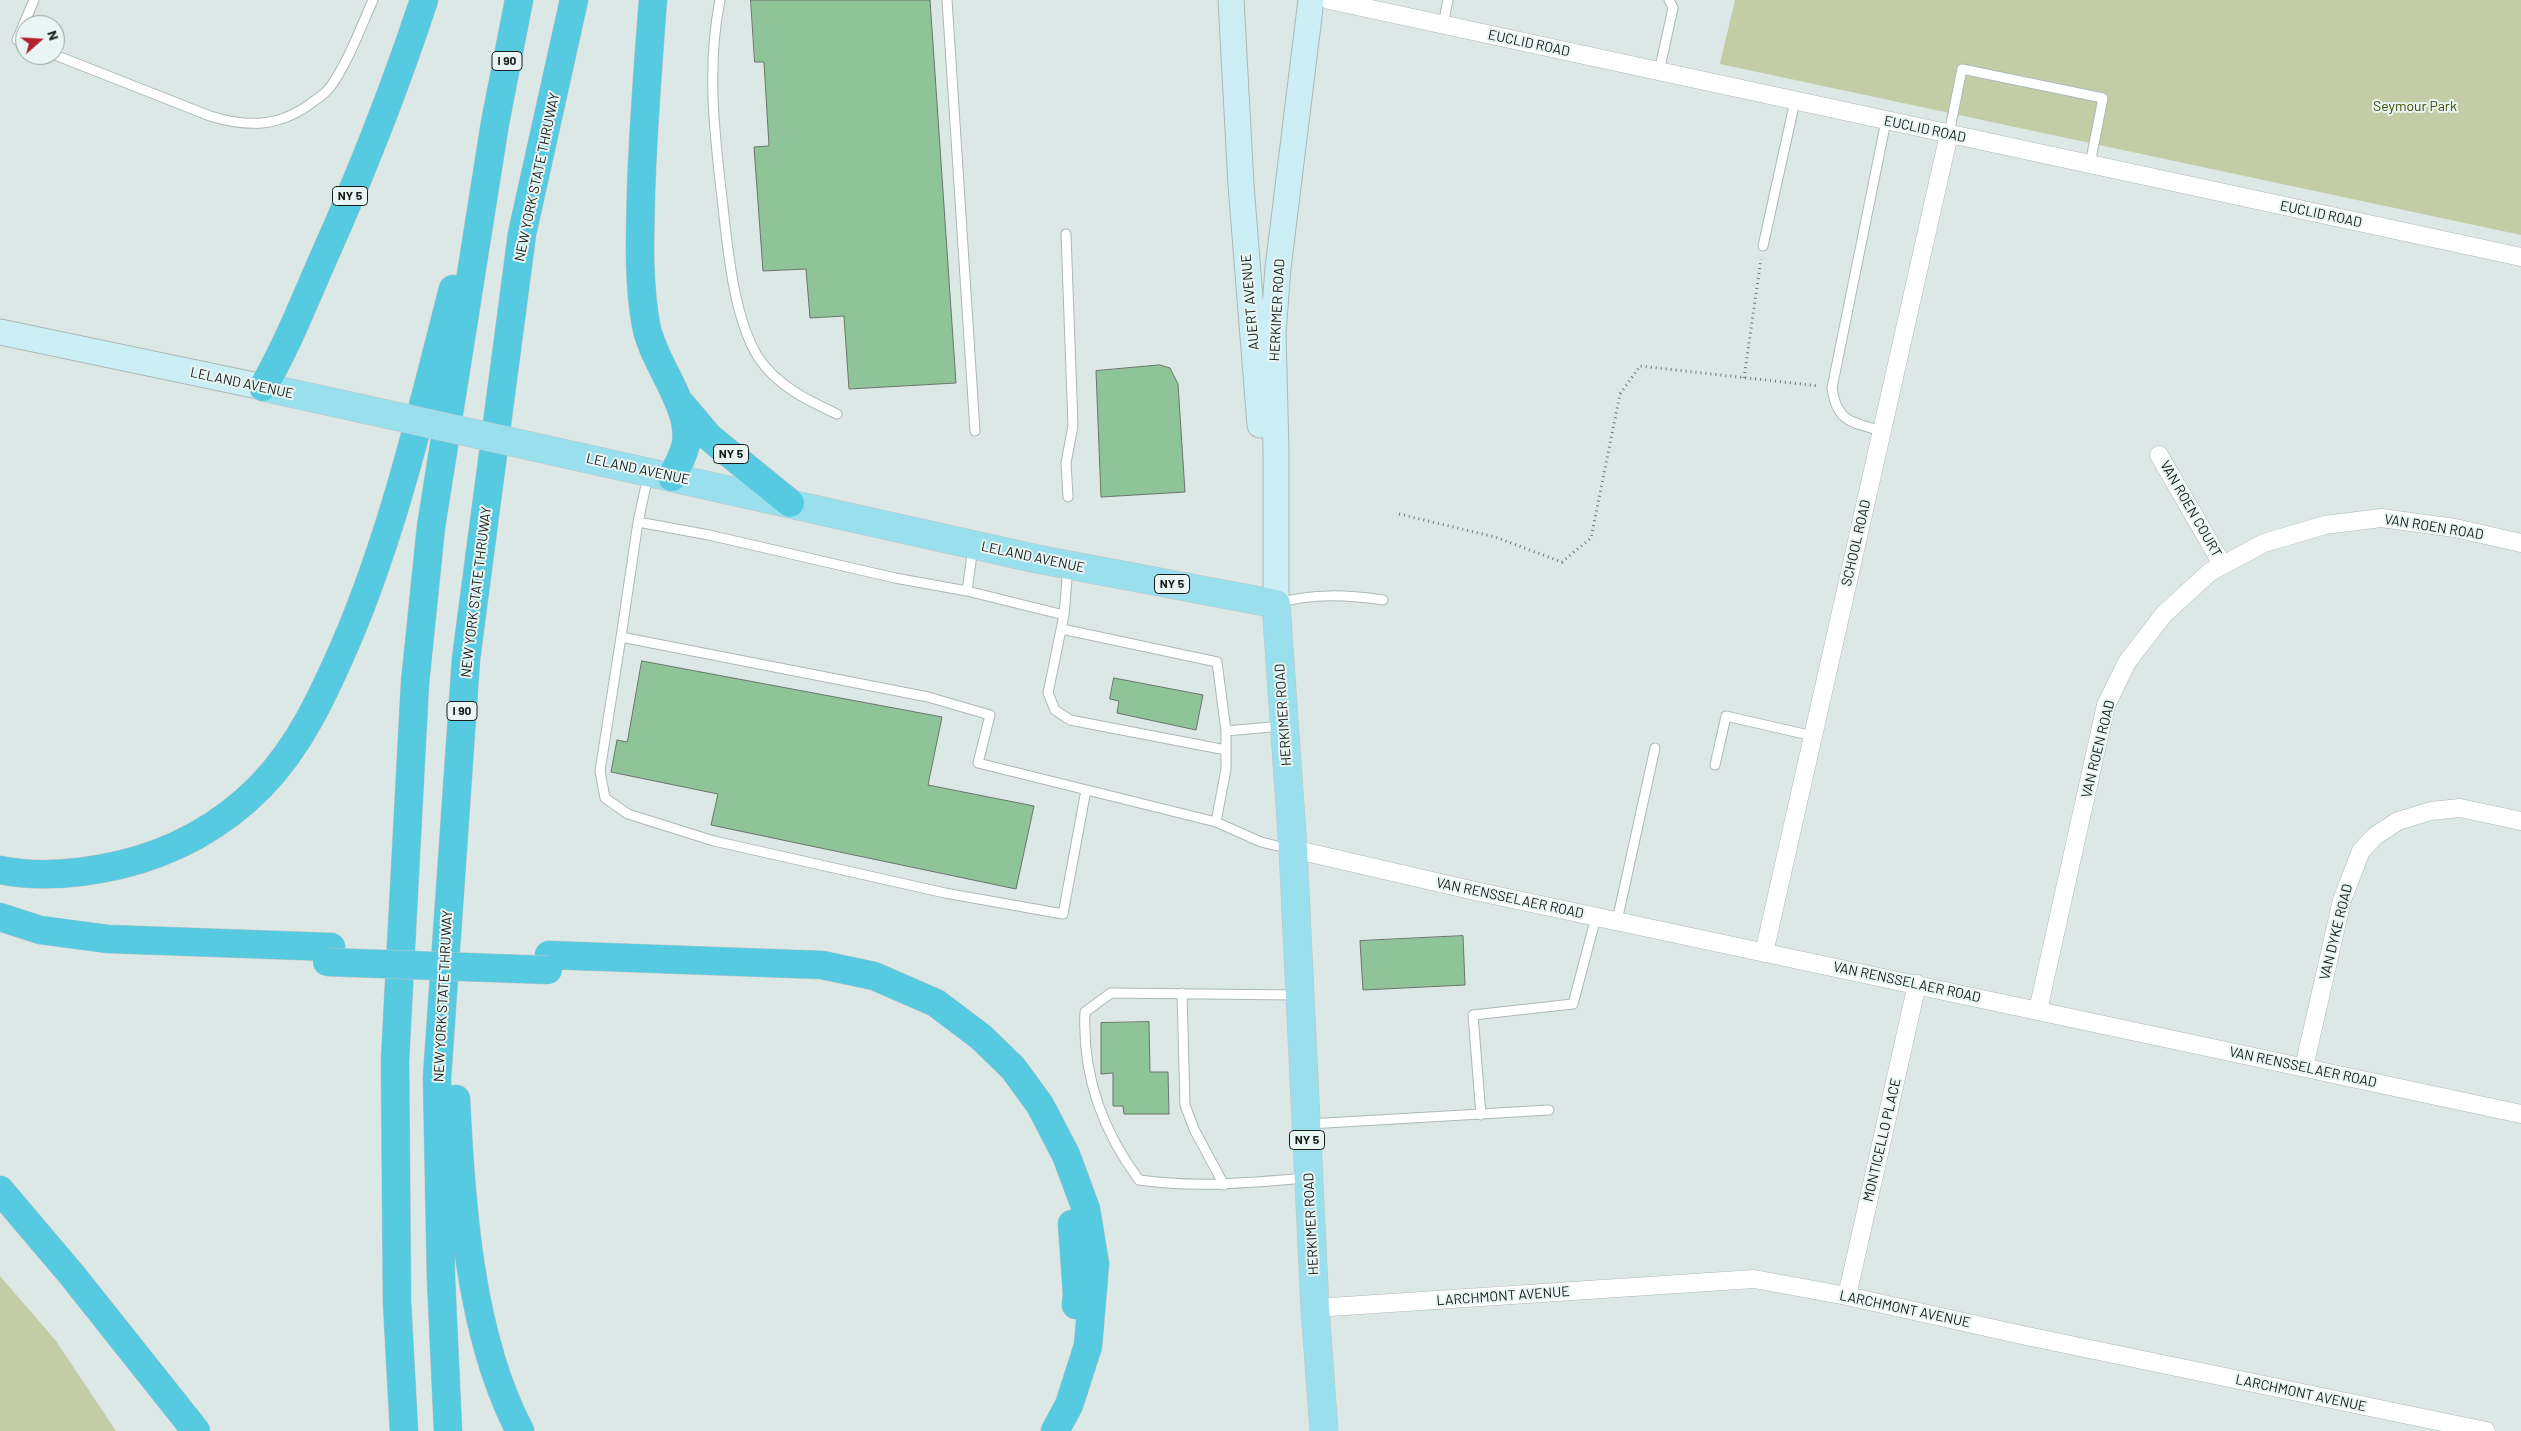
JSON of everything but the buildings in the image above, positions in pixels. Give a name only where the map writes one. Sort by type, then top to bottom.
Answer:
[{"type":"highway","name":"NY 5","points":[[263,387],[280,358],[345,210],[402,67],[424,0]]},
{"type":"highway","name":"I 90","points":[[404,1431],[397,1302],[395,1060],[415,683],[431,527],[495,123],[519,0]]},
{"type":"highway","name":"NEW YORK STATE THRUWAY","points":[[448,1431],[441,1278],[437,1078],[467,649],[522,234],[574,0]]},
{"type":"highway","name":"NY 5","points":[[653,0],[644,116],[639,256],[641,296],[646,328],[654,351],[678,400],[709,437],[790,503]]},
{"type":"highway","points":[[0,870],[21,874],[86,873],[152,856],[188,841],[230,813],[261,786],[290,751],[324,694],[367,594],[406,469],[495,123]]},
{"type":"highway","points":[[661,475],[686,442],[686,427],[678,400]]},
{"type":"highway","points":[[0,918],[40,930],[108,939],[329,954]]},
{"type":"highway","points":[[0,936],[63,951],[329,954],[549,962],[822,965],[874,976],[936,1003],[981,1037],[1014,1068],[1040,1105],[1066,1155],[1086,1210],[1095,1264],[1088,1346],[1069,1405],[1055,1431]]},
{"type":"highway","points":[[549,962],[824,981],[886,996],[936,1021],[984,1058],[1013,1090],[1050,1155],[1068,1205],[1073,1231],[1078,1294],[1070,1346],[1055,1394],[1036,1431]]},
{"type":"highway","points":[[442,993],[454,1066],[458,1155],[474,1287],[501,1392],[520,1431]]},
{"type":"highway","points":[[0,1190],[72,1275],[196,1431]]},
{"type":"main road","name":"AUERT AVENUE","points":[[1231,0],[1233,71],[1247,270],[1276,604]]},
{"type":"main road","name":"HERKIMER ROAD","points":[[1311,0],[1278,268],[1273,333],[1276,452],[1276,604],[1293,849],[1315,1308],[1324,1431]]},
{"type":"main road","name":"LELAND AVENUE","points":[[0,332],[263,387],[973,544],[1276,604]]},
{"type":"street","name":"EUCLID ROAD","points":[[1329,0],[2521,257]]},
{"type":"street","name":"SCHOOL ROAD","points":[[1764,953],[1949,134]]},
{"type":"street","name":"VAN ROEN COURT","points":[[2159,454],[2222,564]]},
{"type":"street","name":"VAN ROEN ROAD","points":[[2038,1010],[2106,705],[2127,662],[2164,614],[2210,572],[2222,564],[2264,543],[2324,525],[2381,518],[2455,528],[2521,543]]},
{"type":"street","name":"VAN DYKE ROAD","points":[[2304,1067],[2342,900],[2361,850],[2374,836],[2398,822],[2430,811],[2460,808],[2521,821]]},
{"type":"street","name":"VAN RENSSELAER ROAD","points":[[1293,849],[1596,917],[2521,1114]]},
{"type":"street","name":"MONTICELLO PLACE","points":[[1847,1296],[1917,984]]},
{"type":"street","name":"LARCHMONT AVENUE","points":[[1315,1308],[1754,1279],[1847,1296],[2022,1335],[2486,1431]]},
{"type":"lane","points":[[28,15],[34,0]]},
{"type":"lane","points":[[65,59],[234,124],[268,124],[300,113],[330,88],[348,58],[372,0]]},
{"type":"lane","points":[[720,0],[715,24],[712,111],[730,269],[742,319],[758,358],[791,392],[837,414]]},
{"type":"lane","points":[[947,0],[975,431]]},
{"type":"lane","points":[[1443,25],[1448,0]]},
{"type":"lane","points":[[1659,72],[1673,8],[1669,0]]},
{"type":"lane","points":[[1949,134],[1962,69],[2103,98],[2090,164]]},
{"type":"lane","points":[[1763,246],[1795,101]]},
{"type":"lane","points":[[1882,431],[1850,422],[1834,406],[1832,388],[1886,121]]},
{"type":"lane","points":[[1066,234],[1073,426],[1066,463],[1068,497]]},
{"type":"lane","points":[[661,475],[638,522],[600,771],[605,798],[628,814],[723,843],[945,893],[1063,914],[1086,790]]},
{"type":"lane","points":[[638,522],[709,535],[895,578],[968,591],[1064,615]]},
{"type":"lane","points":[[968,591],[973,544]]},
{"type":"lane","points":[[1068,564],[1062,629],[1048,693],[1055,710],[1070,720],[1226,750]]},
{"type":"lane","points":[[1276,604],[1303,596],[1349,595],[1383,600]]},
{"type":"lane","points":[[1062,629],[1217,662],[1226,731],[1226,769],[1216,822]]},
{"type":"lane","points":[[621,637],[928,697],[990,715],[978,763],[1216,822],[1261,842],[1293,849]]},
{"type":"lane","points":[[1715,765],[1726,716],[1813,736]]},
{"type":"lane","points":[[1226,731],[1284,726]]},
{"type":"lane","points":[[1616,921],[1656,748]]},
{"type":"lane","points":[[1482,1115],[1473,1015],[1572,1004],[1596,917]]},
{"type":"lane","points":[[1300,995],[1111,993],[1085,1012],[1084,1041],[1090,1083],[1103,1121],[1123,1159],[1139,1180],[1168,1184],[1224,1185],[1309,1178]]},
{"type":"lane","points":[[1182,993],[1185,1105],[1194,1129],[1224,1185]]},
{"type":"lane","points":[[1306,1124],[1549,1110]]},
{"type":"path","points":[[1744,378],[1763,246]]},
{"type":"path","points":[[1399,514],[1495,537],[1562,562],[1591,538],[1620,394],[1640,366],[1832,388]]},
{"type":"green space","name":"Seymour Park","points":[[1735,0],[2521,0],[2521,235],[1720,64]]},
{"type":"green space","points":[[0,1276],[56,1341],[116,1431],[0,1431]]}]
